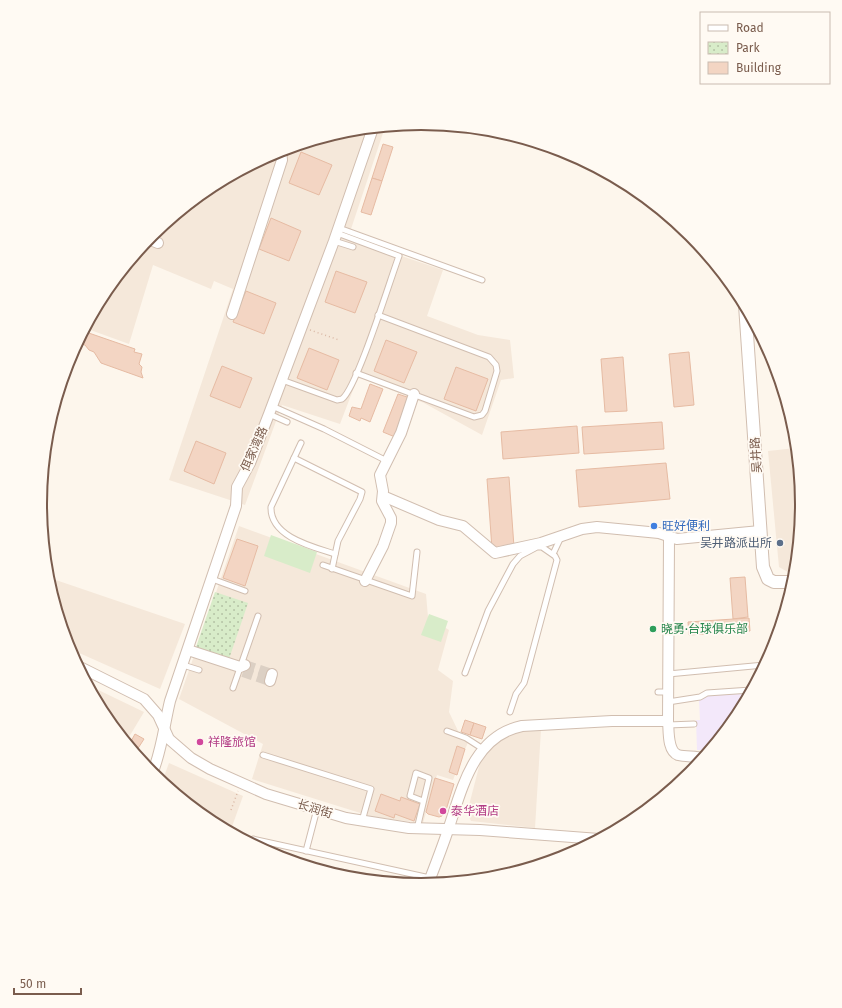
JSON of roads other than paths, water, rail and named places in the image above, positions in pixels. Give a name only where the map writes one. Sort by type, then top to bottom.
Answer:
[{"type":"street","name":"佴家湾路","points":[[155,766],[161,753],[163,729],[236,506],[237,487],[250,463],[282,380],[372,133]]},
{"type":"street","points":[[232,314],[282,160],[282,157]]},
{"type":"street","name":"吴井路","points":[[745,317],[763,567],[768,579],[774,582],[787,582]]},
{"type":"street","points":[[366,581],[383,546],[391,523],[391,518],[382,501],[381,470],[400,433],[414,394]]},
{"type":"street","points":[[383,496],[439,520],[463,526],[495,553],[562,536],[582,529],[597,527],[659,533],[669,538],[677,539],[760,531]]},
{"type":"street","points":[[669,538],[668,674],[665,695],[670,748],[678,755],[696,757]]},
{"type":"street","points":[[188,650],[243,668]]},
{"type":"street","name":"长润街","points":[[87,670],[144,699],[158,716],[169,739],[191,758],[210,769],[266,794],[346,818],[417,829],[480,830],[588,838]]},
{"type":"street","points":[[430,878],[465,779],[482,749],[493,738],[512,728],[668,723]]},
{"type":"lane","points":[[336,234],[353,247]]},
{"type":"lane","points":[[336,234],[482,280]]},
{"type":"lane","points":[[282,380],[337,400],[346,396],[356,374],[378,315],[399,256],[336,234]]},
{"type":"lane","points":[[356,374],[474,417],[485,411],[497,371],[496,365],[489,357],[482,353],[378,315]]},
{"type":"lane","points":[[369,338],[376,340]]},
{"type":"lane","points":[[270,410],[287,422]]},
{"type":"lane","points":[[270,410],[324,429],[383,459]]},
{"type":"lane","points":[[301,444],[271,507],[270,514],[283,531],[292,537],[335,554]]},
{"type":"lane","points":[[294,458],[362,492],[360,499],[338,541],[332,569]]},
{"type":"lane","points":[[553,554],[562,536]]},
{"type":"lane","points":[[465,673],[488,611],[517,558],[537,547],[542,547],[553,554],[557,560],[543,618],[524,684],[516,694],[510,712]]},
{"type":"lane","points":[[323,565],[412,596],[417,552]]},
{"type":"lane","points":[[212,579],[245,591]]},
{"type":"lane","points":[[234,688],[243,668],[258,616]]},
{"type":"lane","points":[[183,665],[199,670]]},
{"type":"lane","points":[[668,674],[757,667]]},
{"type":"lane","points":[[665,695],[700,697],[707,693],[745,690]]},
{"type":"lane","points":[[668,723],[694,724]]},
{"type":"lane","points":[[447,731],[466,738],[482,749]]},
{"type":"lane","points":[[263,755],[370,790],[362,821]]},
{"type":"lane","points":[[417,829],[429,778],[416,773],[410,796],[423,802]]},
{"type":"lane","points":[[306,851],[317,809]]},
{"type":"lane","points":[[258,840],[416,878]]},
{"type":"tunnel","points":[[245,665],[272,674]]},
{"type":"tunnel","points":[[243,672],[270,681]]},
{"type":"place","name":"旺好便利","points":[[654,526]]},
{"type":"place","name":"吴井路派出所","points":[[780,543]]},
{"type":"place","name":"晓勇·台球俱乐部","points":[[653,629]]},
{"type":"place","name":"祥隆旅馆","points":[[200,742]]},
{"type":"place","name":"泰华酒店","points":[[443,811]]}]
